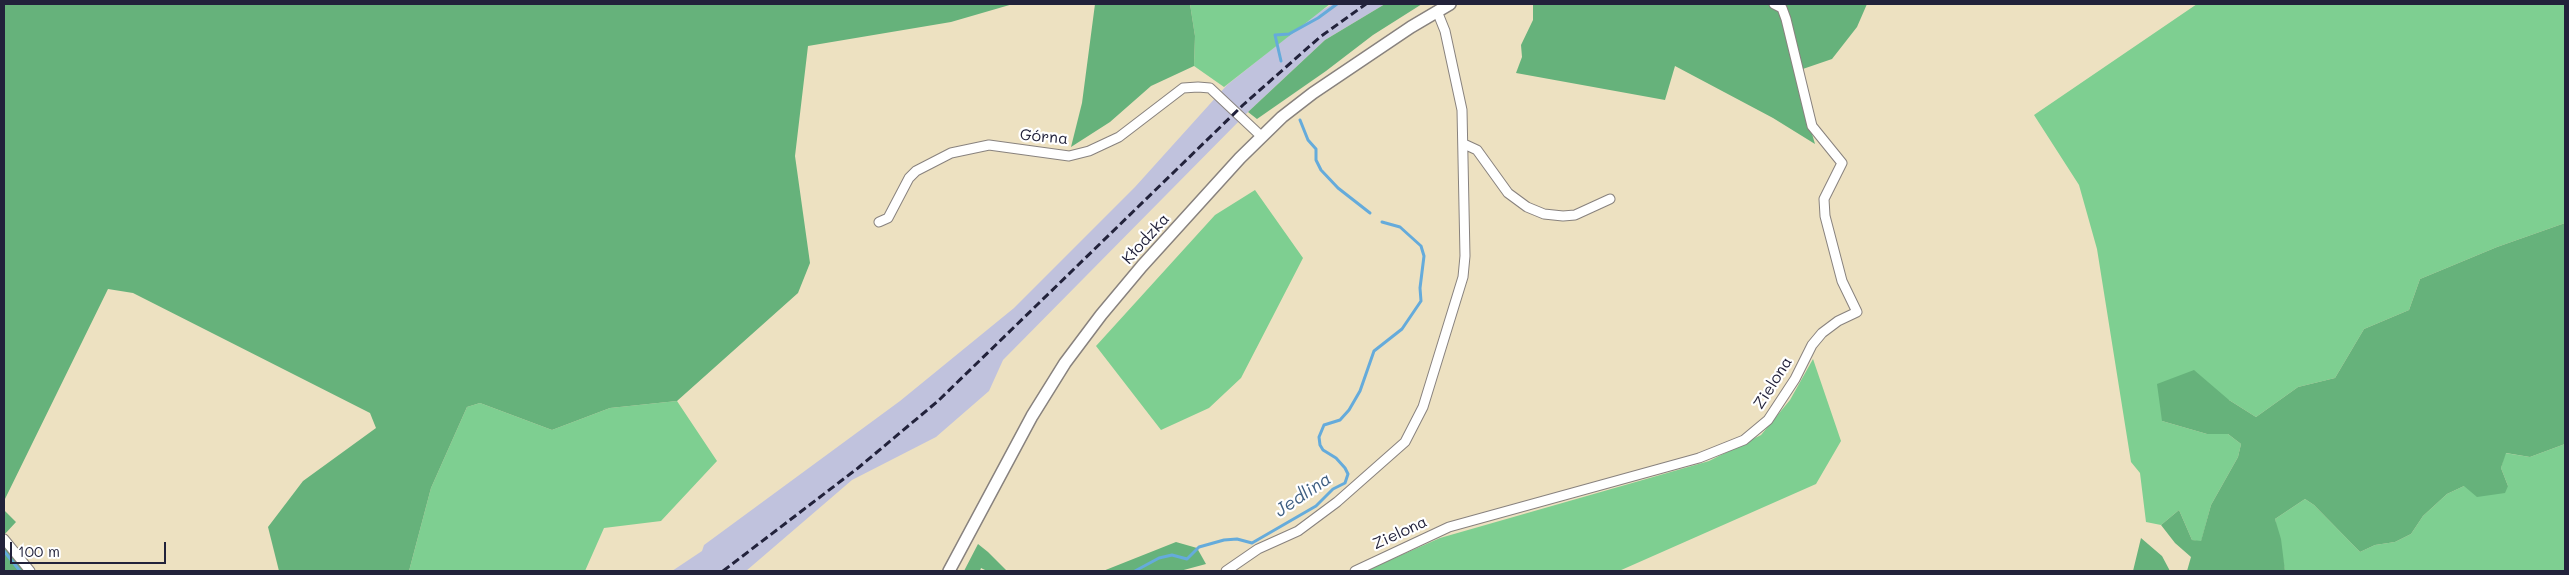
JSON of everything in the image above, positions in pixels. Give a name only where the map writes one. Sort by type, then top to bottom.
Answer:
[{"type":"main road","name":"Kłodzka","points":[[949,571],[1032,416],[1065,363],[1100,315],[1142,266],[1261,136],[1313,93],[1450,4]]},
{"type":"street","name":"Zielona","points":[[1355,571],[1449,527],[1699,458],[1744,440],[1768,420],[1795,379],[1812,345],[1822,333],[1838,321],[1857,312],[1842,281],[1824,216],[1824,199],[1842,163],[1812,126],[1786,19],[1782,8],[1774,4]]},
{"type":"street","points":[[1226,571],[1258,549],[1298,531],[1337,502],[1405,442],[1423,407],[1463,277],[1465,227],[1462,110],[1445,31],[1437,11]]},
{"type":"street","name":"Górna","points":[[879,222],[888,218],[909,178],[916,171],[951,153],[990,145],[1069,156],[1089,152],[1119,137],[1183,88],[1198,86],[1210,88],[1261,136]]},
{"type":"street","points":[[1464,144],[1477,150],[1508,193],[1527,207],[1544,214],[1575,215],[1610,198]]},
{"type":"street","points":[[4,539],[30,571]]},
{"type":"shaded area","points":[[1333,4],[1385,4],[1325,40],[1248,112],[1003,360],[989,391],[936,437],[852,480],[746,571],[672,571],[702,551],[704,545],[900,401],[1014,308],[1135,187],[1227,85],[1317,13]]},
{"type":"green space","points":[[4,4],[1013,4],[951,22],[808,46],[795,156],[810,263],[798,293],[677,401],[610,408],[552,430],[480,403],[467,407],[431,488],[409,571],[279,571],[268,527],[303,481],[376,428],[370,413],[133,293],[108,289],[4,501]]},
{"type":"green space","points":[[1095,4],[1190,4],[1195,36],[1194,66],[1151,86],[1110,122],[1071,147],[1082,103]]},
{"type":"green space","points":[[1190,4],[1330,4],[1224,87],[1194,66],[1195,36]]},
{"type":"green space","points":[[1385,4],[1422,4],[1373,35],[1326,71],[1257,119],[1248,112],[1325,40]]},
{"type":"green space","points":[[1533,4],[1867,4],[1857,27],[1832,59],[1794,72],[1815,144],[1773,118],[1675,66],[1665,100],[1516,73],[1522,57],[1521,45],[1533,20]]},
{"type":"green space","points":[[2197,4],[2565,4],[2565,223],[2497,247],[2420,279],[2409,310],[2364,329],[2335,378],[2298,387],[2256,417],[2229,400],[2162,421],[2207,434],[2228,434],[2241,444],[2238,457],[2211,505],[2201,542],[2192,540],[2179,510],[2161,525],[2146,522],[2140,473],[2131,462],[2097,249],[2079,185],[2034,115]]},
{"type":"green space","points":[[1255,190],[1303,258],[1241,378],[1209,408],[1161,430],[1096,346],[1215,215]]},
{"type":"green space","points":[[2565,223],[2565,444],[2530,457],[2506,453],[2501,468],[2508,486],[2505,493],[2477,497],[2464,486],[2447,494],[2423,516],[2411,534],[2395,542],[2375,545],[2360,552],[2314,505],[2305,499],[2275,519],[2281,539],[2285,571],[2187,571],[2191,557],[2175,543],[2161,525],[2179,510],[2192,540],[2201,541],[2211,505],[2238,457],[2241,444],[2228,434],[2207,434],[2162,421],[2157,384],[2194,370],[2229,400],[2256,417],[2298,387],[2335,378],[2364,329],[2409,310],[2420,279],[2497,247]]},
{"type":"green space","points":[[1813,359],[1841,441],[1816,484],[1619,571],[1365,571],[1440,538],[1709,461],[1761,435],[1790,400]]},
{"type":"green space","points":[[677,401],[717,461],[661,521],[604,528],[585,571],[409,571],[431,488],[467,407],[480,403],[552,430],[610,408]]},
{"type":"green space","points":[[2565,444],[2565,571],[2285,571],[2275,519],[2305,499],[2314,505],[2360,552],[2375,545],[2395,542],[2411,534],[2423,516],[2447,494],[2464,486],[2508,486],[2501,468],[2505,453],[2530,457]]},
{"type":"green space","points":[[4,510],[16,522],[4,535]]},
{"type":"green space","points":[[4,535],[35,571],[4,571]]},
{"type":"green space","points":[[2141,538],[2162,556],[2170,571],[2133,571]]},
{"type":"green space","points":[[1176,542],[1197,548],[1206,564],[1180,571],[1103,571]]},
{"type":"green space","points":[[978,544],[1007,571],[987,571],[981,568],[980,571],[964,571]]},
{"type":"waterway","name":"Jedlina","points":[[1281,61],[1275,35],[1289,34],[1318,18],[1337,4]]},
{"type":"waterway","name":"Jedlina","points":[[1300,120],[1308,140],[1316,149],[1316,160],[1321,170],[1338,188],[1370,213]]},
{"type":"waterway","name":"Jedlina","points":[[1135,571],[1159,558],[1172,555],[1187,559],[1199,547],[1224,540],[1237,539],[1252,543],[1316,506],[1333,489],[1345,483],[1348,474],[1345,468],[1336,458],[1323,450],[1320,445],[1319,437],[1324,425],[1340,420],[1349,410],[1360,391],[1374,351],[1402,329],[1421,301],[1420,288],[1424,256],[1421,246],[1400,227],[1382,222]]},
{"type":"waterway","points":[[4,551],[20,571]]},
{"type":"railway","points":[[723,571],[858,468],[938,401],[1243,105],[1320,37],[1366,4]]}]
